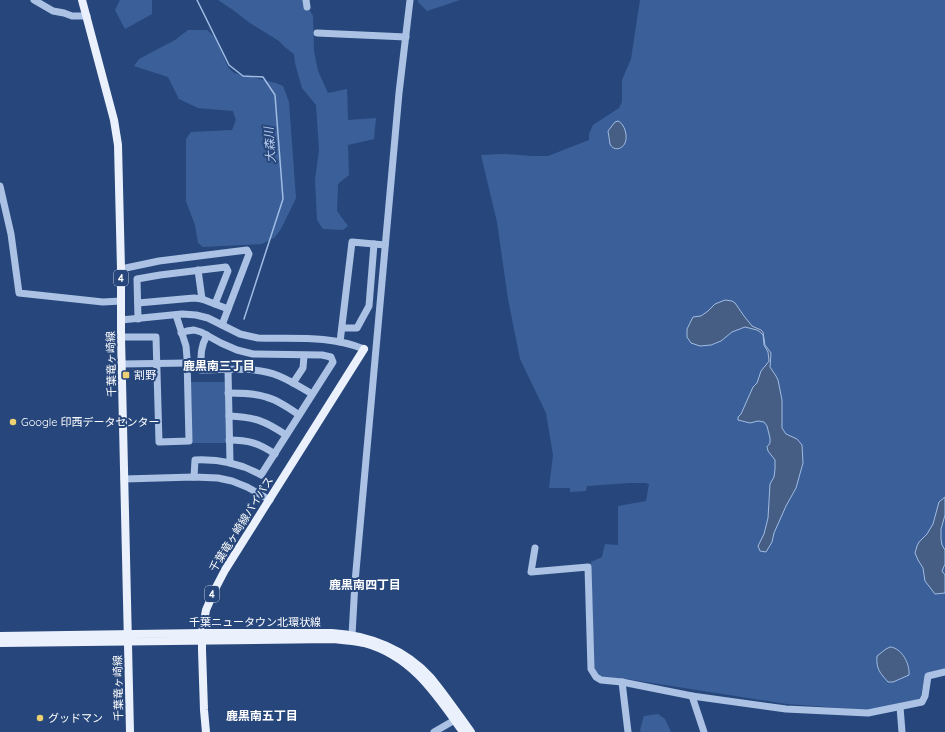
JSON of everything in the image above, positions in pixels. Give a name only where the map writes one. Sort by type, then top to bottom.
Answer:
[{"type":"main road","name":"千葉竜ヶ崎線","points":[[82,0],[114,120],[117,139],[130,732]]},
{"type":"main road","name":"千葉竜ヶ崎線バイパス","points":[[206,732],[202,636],[206,610],[213,592],[364,349]]},
{"type":"main road","name":"千葉ニュータウン北環状線","points":[[0,636],[127,637],[332,633],[352,635],[384,645],[410,660],[430,677],[458,719],[463,732]]},
{"type":"main road","name":"千葉ニュータウン北環状線","points":[[202,636],[333,639],[364,643],[385,651],[408,665],[471,732]]},
{"type":"main road","name":"千葉ニュータウン北環状線","points":[[0,643],[127,637]]},
{"type":"street","points":[[34,0],[53,11],[72,16],[86,16]]},
{"type":"street","points":[[352,635],[355,582],[385,245],[399,93],[410,0]]},
{"type":"street","points":[[318,33],[406,37]]},
{"type":"street","points":[[0,186],[11,234],[19,293],[103,302],[121,301]]},
{"type":"street","points":[[340,342],[352,242],[385,245]]},
{"type":"street","points":[[342,328],[357,328],[369,306],[374,244]]},
{"type":"street","points":[[121,269],[159,261],[247,250],[249,254],[222,325]]},
{"type":"street","points":[[138,318],[137,279],[226,267],[228,271],[215,304]]},
{"type":"street","points":[[198,270],[202,299]]},
{"type":"street","points":[[138,303],[202,299],[228,309]]},
{"type":"street","points":[[121,320],[176,315],[196,315],[208,318],[240,334],[258,338],[325,339],[364,349]]},
{"type":"street","points":[[121,337],[156,337],[159,442],[189,441],[188,363],[186,346],[176,315]]},
{"type":"street","points":[[182,333],[194,330],[201,332],[237,350],[253,354],[304,356],[322,355],[331,357],[333,362],[261,475],[246,467],[230,463],[195,460],[194,477]]},
{"type":"street","points":[[207,335],[201,350],[201,370],[262,371],[278,376],[312,394]]},
{"type":"street","points":[[293,383],[303,368],[304,356]]},
{"type":"street","points":[[122,364],[188,363]]},
{"type":"street","points":[[228,370],[230,463]]},
{"type":"street","points":[[228,393],[247,393],[266,397],[284,405],[299,415]]},
{"type":"street","points":[[229,416],[260,420],[286,435]]},
{"type":"street","points":[[229,440],[254,442],[275,454]]},
{"type":"street","points":[[124,479],[194,477],[218,478],[232,481],[247,487],[270,500]]},
{"type":"street","points":[[535,548],[531,572],[588,567],[591,669],[596,677],[601,680],[622,682],[692,696],[786,709],[868,713],[922,702],[925,696],[928,676],[945,672]]},
{"type":"street","points":[[622,682],[628,732]]},
{"type":"street","points":[[692,696],[704,732]]},
{"type":"street","points":[[900,707],[902,732]]},
{"type":"street","points":[[434,732],[458,719]]},
{"type":"shaded area","points":[[120,0],[152,0],[152,14],[125,29],[115,10]]},
{"type":"shaded area","points":[[218,0],[304,0],[313,16],[314,51],[318,71],[328,93],[347,89],[348,120],[376,118],[374,139],[348,145],[349,175],[338,184],[337,211],[348,226],[343,230],[323,229],[317,220],[315,180],[319,150],[316,105],[302,88],[294,54],[279,41],[250,23]]},
{"type":"shaded area","points":[[418,0],[460,0],[427,11],[418,2]]},
{"type":"shaded area","points":[[640,0],[945,0],[945,669],[926,673],[920,699],[868,710],[787,704],[627,679],[602,678],[598,675],[594,667],[591,562],[602,557],[605,544],[618,545],[618,506],[646,501],[649,484],[629,483],[587,486],[586,491],[570,492],[570,488],[549,488],[553,455],[546,413],[520,359],[508,299],[497,222],[481,155],[504,154],[548,156],[589,140],[589,134],[593,125],[619,108],[622,102],[622,80],[631,59]]},
{"type":"shaded area","points":[[188,30],[207,30],[215,37],[228,67],[234,73],[283,86],[289,102],[296,198],[281,229],[275,237],[262,244],[203,247],[198,243],[195,225],[186,201],[186,139],[191,132],[232,130],[236,120],[233,111],[198,108],[179,99],[168,77],[134,66],[139,59],[175,40]]},
{"type":"shaded area","points":[[618,121],[624,128],[626,140],[622,147],[615,149],[610,144],[608,131],[615,122]]},
{"type":"shaded area","points":[[725,300],[735,303],[752,326],[763,332],[765,345],[771,353],[770,367],[778,380],[782,400],[782,428],[786,434],[797,439],[802,445],[803,463],[796,488],[786,506],[774,533],[772,542],[766,552],[760,551],[758,546],[764,534],[768,518],[770,484],[774,477],[775,460],[768,451],[767,447],[770,443],[770,438],[767,426],[764,422],[758,421],[750,423],[738,420],[738,417],[741,414],[753,387],[757,383],[761,371],[769,361],[768,352],[764,345],[763,335],[757,330],[745,327],[732,332],[721,341],[711,345],[700,346],[691,343],[687,337],[687,329],[693,317],[701,316],[715,304]]},
{"type":"shaded area","points":[[191,382],[226,382],[227,443],[192,443]]},
{"type":"shaded area","points":[[945,497],[945,515],[941,529],[941,539],[945,550],[945,564],[942,571],[945,575],[945,593],[935,594],[925,581],[923,568],[915,553],[919,542],[927,534],[933,524],[939,502]]},
{"type":"shaded area","points":[[890,647],[902,653],[907,662],[909,671],[909,675],[893,682],[888,682],[881,673],[877,664],[877,656]]},
{"type":"shaded area","points":[[658,714],[665,719],[671,732],[641,732],[640,730],[644,716]]},
{"type":"waterway","name":"大森川","points":[[197,0],[229,65],[243,76],[263,77],[275,95],[283,199],[244,319]]},
{"type":"place","name":"割野","points":[[126,375]]},
{"type":"place","name":"Google 印西データセンター","points":[[13,422]]},
{"type":"place","name":"グッドマン","points":[[40,718]]},
{"type":"district","name":"鹿黒南三丁目","points":[[219,366]]},
{"type":"district","name":"鹿黒南四丁目","points":[[365,585]]},
{"type":"district","name":"鹿黒南五丁目","points":[[262,716]]}]
